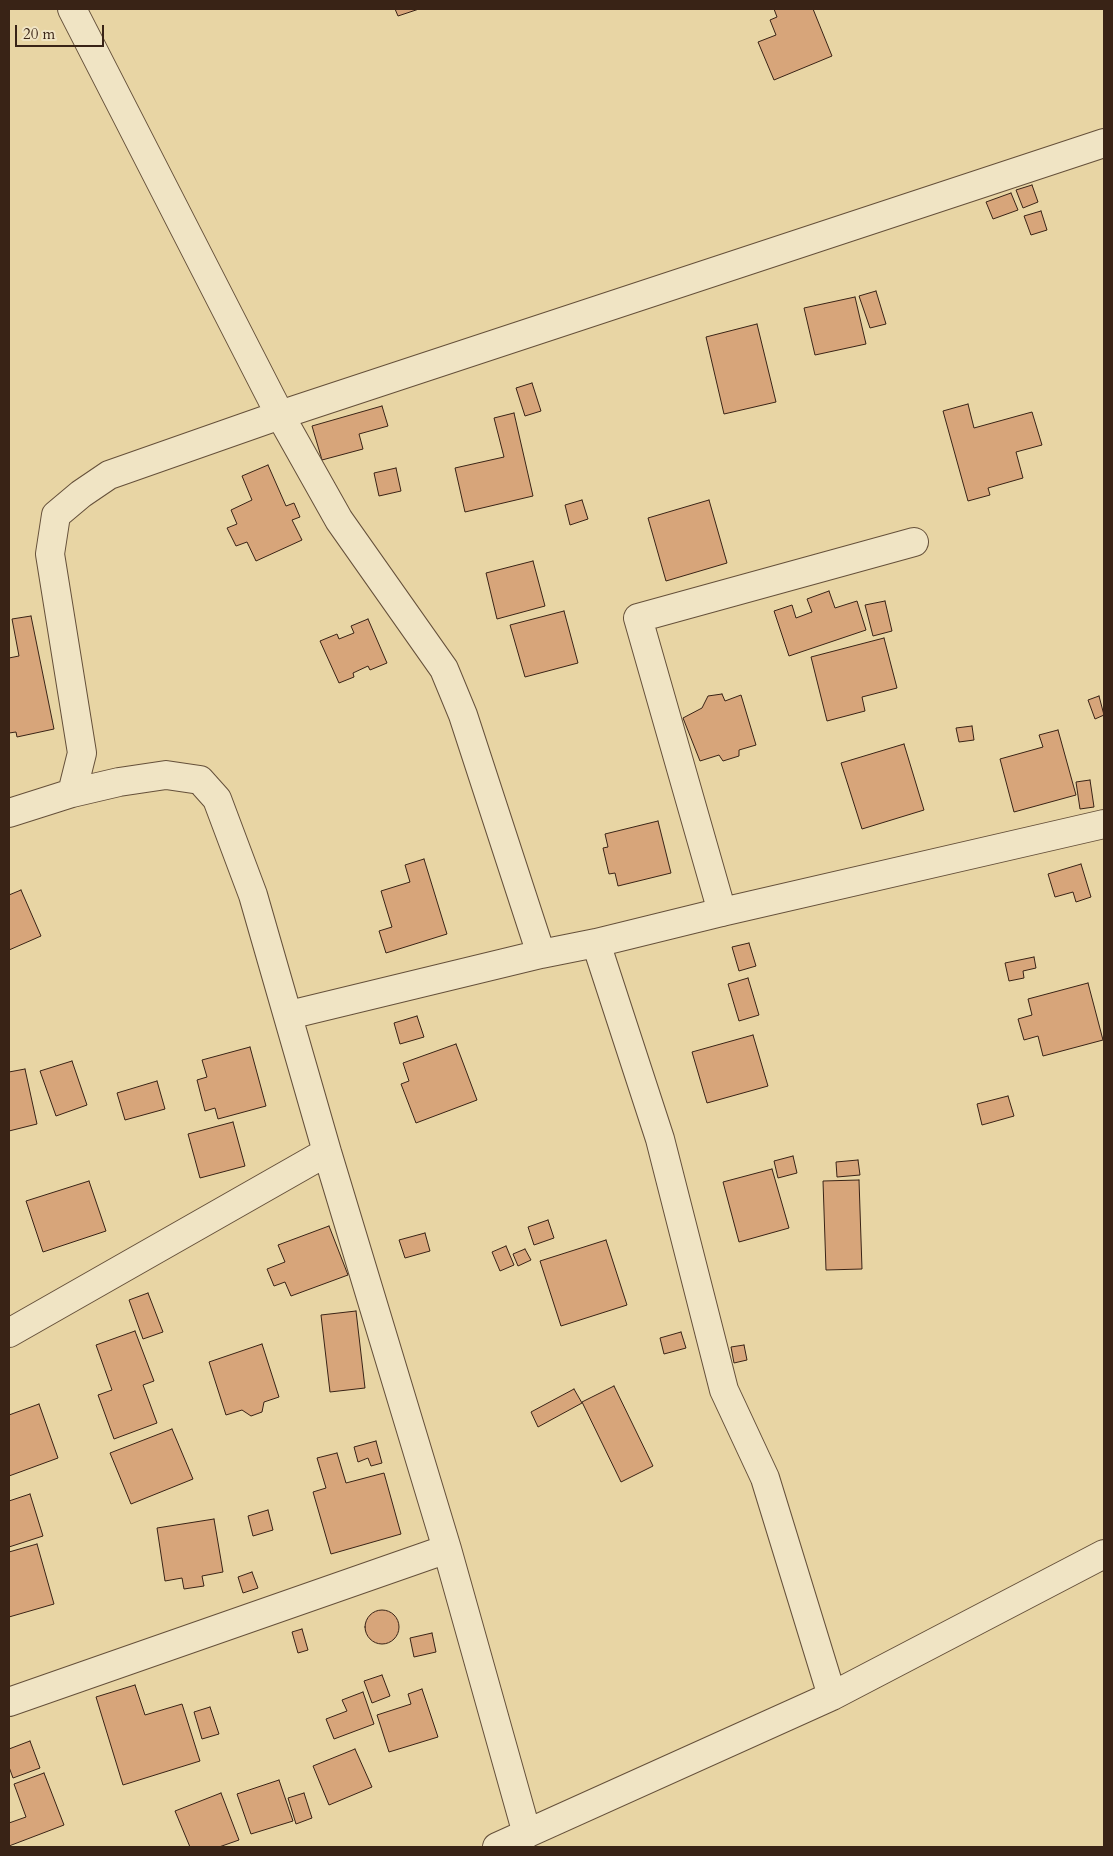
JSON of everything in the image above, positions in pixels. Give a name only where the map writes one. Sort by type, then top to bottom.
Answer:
[{"type":"street","points":[[72,9],[280,416],[339,520],[444,669],[463,715],[541,954]]},
{"type":"street","points":[[72,793],[82,753],[50,554],[56,515],[81,494],[109,475],[280,416],[1104,143]]},
{"type":"street","points":[[722,912],[638,618],[914,542]]},
{"type":"street","points":[[9,813],[72,793],[119,782],[166,775],[200,780],[217,799],[253,895],[289,1015],[327,1152],[447,1549],[527,1834]]},
{"type":"street","points":[[289,1015],[541,954],[596,943],[1104,824]]},
{"type":"street","points":[[596,943],[660,1140],[724,1390],[765,1478],[832,1696]]},
{"type":"street","points":[[9,1333],[327,1152]]},
{"type":"street","points":[[9,1702],[447,1549]]},
{"type":"street","points":[[496,1847],[832,1696],[1104,1554]]},
{"type":"building","points":[[395,9],[419,9],[398,16]]},
{"type":"building","points":[[774,9],[813,9],[832,56],[774,80],[758,42],[776,35],[770,20],[777,17]]},
{"type":"building","points":[[1032,185],[1038,202],[1023,208],[1016,190]]},
{"type":"building","points":[[1011,193],[1018,210],[993,219],[986,202]]},
{"type":"building","points":[[1041,211],[1047,230],[1031,235],[1024,216]]},
{"type":"building","points":[[876,291],[886,324],[870,328],[859,296]]},
{"type":"building","points":[[855,297],[866,344],[815,355],[804,308]]},
{"type":"building","points":[[757,324],[776,402],[724,414],[706,337]]},
{"type":"building","points":[[532,383],[541,411],[525,416],[516,388]]},
{"type":"building","points":[[968,404],[974,428],[1032,412],[1042,445],[1016,452],[1023,478],[988,488],[990,495],[968,501],[943,411]]},
{"type":"building","points":[[382,406],[388,426],[359,434],[363,449],[322,460],[312,426]]},
{"type":"building","points":[[514,413],[533,496],[465,512],[455,468],[504,457],[494,418]]},
{"type":"building","points":[[268,465],[286,506],[294,503],[300,517],[292,520],[302,540],[256,561],[247,542],[236,546],[227,528],[237,524],[231,510],[252,500],[242,476]]},
{"type":"building","points":[[396,468],[401,491],[379,496],[374,473]]},
{"type":"building","points":[[582,500],[588,519],[570,525],[565,505]]},
{"type":"building","points":[[709,500],[727,563],[666,581],[648,518]]},
{"type":"building","points":[[533,561],[545,606],[497,619],[486,573]]},
{"type":"building","points":[[829,591],[835,608],[857,601],[866,630],[789,656],[774,611],[792,605],[796,618],[812,612],[807,599]]},
{"type":"building","points":[[885,601],[892,631],[873,636],[865,605]]},
{"type":"building","points":[[564,611],[578,663],[525,677],[510,625]]},
{"type":"building","points":[[31,616],[54,729],[17,737],[16,732],[9,733],[9,658],[19,656],[12,619]]},
{"type":"building","points":[[368,619],[387,663],[370,670],[368,666],[353,673],[354,677],[339,683],[320,641],[337,634],[339,639],[354,633],[351,626]]},
{"type":"building","points":[[884,638],[897,688],[862,697],[865,711],[827,721],[811,657]]},
{"type":"building","points":[[722,694],[725,701],[741,695],[756,745],[739,750],[739,756],[723,761],[719,755],[700,761],[683,718],[702,708],[708,696]]},
{"type":"building","points":[[1099,696],[1104,715],[1095,719],[1088,700]]},
{"type":"building","points":[[972,726],[974,740],[959,742],[956,728]]},
{"type":"building","points":[[1058,730],[1076,795],[1014,812],[1000,759],[1043,747],[1039,735]]},
{"type":"building","points":[[904,744],[924,810],[862,829],[841,763]]},
{"type":"building","points":[[1090,780],[1094,807],[1080,809],[1076,782]]},
{"type":"building","points":[[658,821],[671,873],[618,886],[615,873],[609,874],[603,848],[608,847],[605,834]]},
{"type":"building","points":[[424,859],[447,934],[386,953],[379,931],[392,927],[381,891],[410,882],[405,865]]},
{"type":"building","points":[[1081,864],[1091,897],[1076,902],[1073,892],[1055,897],[1048,874]]},
{"type":"building","points":[[21,890],[41,936],[9,950],[9,895]]},
{"type":"building","points":[[749,943],[756,966],[739,971],[732,947]]},
{"type":"building","points":[[1034,957],[1036,968],[1023,971],[1024,978],[1009,981],[1005,963]]},
{"type":"building","points":[[748,978],[759,1015],[739,1021],[728,984]]},
{"type":"building","points":[[1088,983],[1103,1040],[1043,1056],[1038,1036],[1024,1040],[1018,1019],[1032,1015],[1028,999]]},
{"type":"building","points":[[417,1016],[424,1037],[400,1044],[394,1023]]},
{"type":"building","points":[[753,1035],[768,1086],[707,1103],[692,1052]]},
{"type":"building","points":[[456,1044],[477,1100],[416,1123],[401,1084],[409,1081],[403,1063]]},
{"type":"building","points":[[250,1047],[266,1106],[218,1119],[215,1108],[205,1111],[197,1080],[207,1077],[202,1060]]},
{"type":"building","points":[[72,1061],[87,1105],[56,1116],[40,1071]]},
{"type":"building","points":[[25,1069],[37,1124],[9,1131],[9,1072]]},
{"type":"building","points":[[157,1081],[165,1109],[125,1120],[117,1093]]},
{"type":"building","points":[[1008,1096],[1014,1116],[982,1125],[977,1104]]},
{"type":"building","points":[[233,1122],[245,1166],[200,1178],[188,1134]]},
{"type":"building","points":[[793,1156],[797,1173],[778,1178],[774,1161]]},
{"type":"building","points":[[858,1160],[860,1175],[837,1177],[836,1162]]},
{"type":"building","points":[[772,1169],[789,1228],[739,1242],[723,1182]]},
{"type":"building","points":[[859,1180],[862,1269],[826,1270],[823,1181]]},
{"type":"building","points":[[89,1181],[106,1231],[43,1252],[26,1201]]},
{"type":"building","points":[[548,1220],[554,1238],[534,1245],[528,1227]]},
{"type":"building","points":[[329,1226],[348,1275],[291,1296],[285,1282],[274,1286],[267,1269],[285,1262],[278,1245]]},
{"type":"building","points":[[425,1233],[430,1251],[405,1258],[399,1240]]},
{"type":"building","points":[[606,1240],[627,1305],[561,1326],[540,1261]]},
{"type":"building","points":[[506,1246],[514,1265],[500,1271],[492,1252]]},
{"type":"building","points":[[525,1249],[531,1260],[518,1266],[513,1254]]},
{"type":"building","points":[[148,1293],[163,1332],[143,1339],[129,1300]]},
{"type":"building","points":[[356,1311],[365,1388],[330,1392],[321,1315]]},
{"type":"building","points":[[135,1331],[154,1381],[143,1385],[157,1423],[114,1439],[98,1395],[112,1390],[96,1345]]},
{"type":"building","points":[[681,1332],[686,1348],[664,1354],[660,1338]]},
{"type":"building","points":[[262,1344],[279,1397],[264,1402],[262,1412],[251,1416],[242,1410],[226,1415],[209,1362]]},
{"type":"building","points":[[744,1345],[747,1360],[734,1363],[731,1347]]},
{"type":"building","points":[[614,1386],[653,1466],[621,1482],[582,1402]]},
{"type":"building","points":[[574,1389],[582,1403],[538,1427],[531,1412]]},
{"type":"building","points":[[39,1404],[58,1458],[9,1476],[9,1415]]},
{"type":"building","points":[[172,1429],[193,1479],[131,1504],[110,1453]]},
{"type":"building","points":[[376,1441],[382,1463],[371,1466],[368,1458],[358,1462],[354,1447]]},
{"type":"building","points":[[337,1453],[346,1483],[384,1473],[401,1534],[331,1554],[313,1492],[326,1488],[317,1458]]},
{"type":"building","points":[[30,1494],[43,1536],[9,1547],[9,1501]]},
{"type":"building","points":[[268,1510],[273,1530],[253,1536],[248,1516]]},
{"type":"building","points":[[214,1519],[223,1572],[202,1576],[204,1586],[184,1589],[182,1578],[165,1581],[157,1528]]},
{"type":"building","points":[[37,1544],[54,1604],[9,1617],[9,1552]]},
{"type":"building","points":[[252,1572],[258,1588],[243,1593],[238,1577]]},
{"type":"building","points":[[382,1610],[389,1611],[394,1615],[398,1620],[398,1634],[394,1639],[389,1643],[382,1644],[375,1643],[370,1639],[366,1634],[365,1627],[366,1620],[370,1615],[375,1611]]},
{"type":"building","points":[[302,1629],[308,1650],[298,1653],[292,1632]]},
{"type":"building","points":[[432,1633],[436,1652],[414,1657],[410,1638]]},
{"type":"building","points":[[382,1675],[390,1696],[372,1703],[364,1681]]},
{"type":"building","points":[[135,1685],[145,1715],[182,1704],[200,1761],[123,1785],[96,1697]]},
{"type":"building","points":[[422,1689],[438,1737],[389,1752],[377,1715],[411,1704],[408,1694]]},
{"type":"building","points":[[363,1692],[374,1724],[334,1739],[326,1719],[347,1711],[342,1700]]},
{"type":"building","points":[[210,1707],[219,1734],[202,1739],[194,1712]]},
{"type":"building","points":[[30,1741],[40,1768],[13,1778],[9,1767],[9,1749]]},
{"type":"building","points":[[355,1749],[372,1787],[329,1805],[313,1766]]},
{"type":"building","points":[[44,1773],[64,1825],[9,1846],[9,1823],[26,1817],[14,1784]]},
{"type":"building","points":[[279,1780],[293,1821],[251,1834],[237,1794]]},
{"type":"building","points":[[221,1793],[239,1840],[219,1847],[190,1847],[175,1811]]},
{"type":"building","points":[[304,1793],[312,1818],[296,1824],[288,1798]]}]
